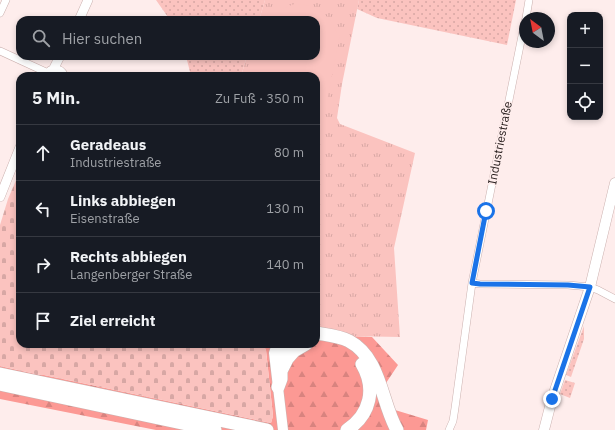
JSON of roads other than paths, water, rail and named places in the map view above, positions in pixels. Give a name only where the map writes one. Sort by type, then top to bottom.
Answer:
[{"type":"highway","points":[[320,338],[343,339],[350,341],[364,354],[377,375],[388,410],[397,430]]},
{"type":"highway","points":[[320,339],[337,344],[349,350],[360,361],[368,375],[370,391],[366,408],[357,422],[347,430]]},
{"type":"highway","points":[[278,387],[282,379],[281,371],[287,359],[294,351],[299,348]]},
{"type":"highway","points":[[0,374],[267,430]]},
{"type":"highway","points":[[0,384],[215,430]]},
{"type":"main road","points":[[544,430],[552,399],[590,287],[615,183]]},
{"type":"main road","points":[[283,348],[276,362],[283,430]]},
{"type":"street","points":[[0,13],[6,0]]},
{"type":"street","points":[[81,16],[88,0]]},
{"type":"street","points":[[527,12],[529,0]]},
{"type":"street","name":"Industriestraße","points":[[449,430],[456,408],[472,283],[520,48]]},
{"type":"street","points":[[0,51],[16,58]]},
{"type":"street","points":[[22,60],[52,72]]},
{"type":"street","points":[[54,72],[59,60]]},
{"type":"street","points":[[55,72],[62,60]]},
{"type":"street","points":[[0,197],[16,157]]},
{"type":"street","points":[[472,283],[568,285],[590,287],[615,299]]}]
